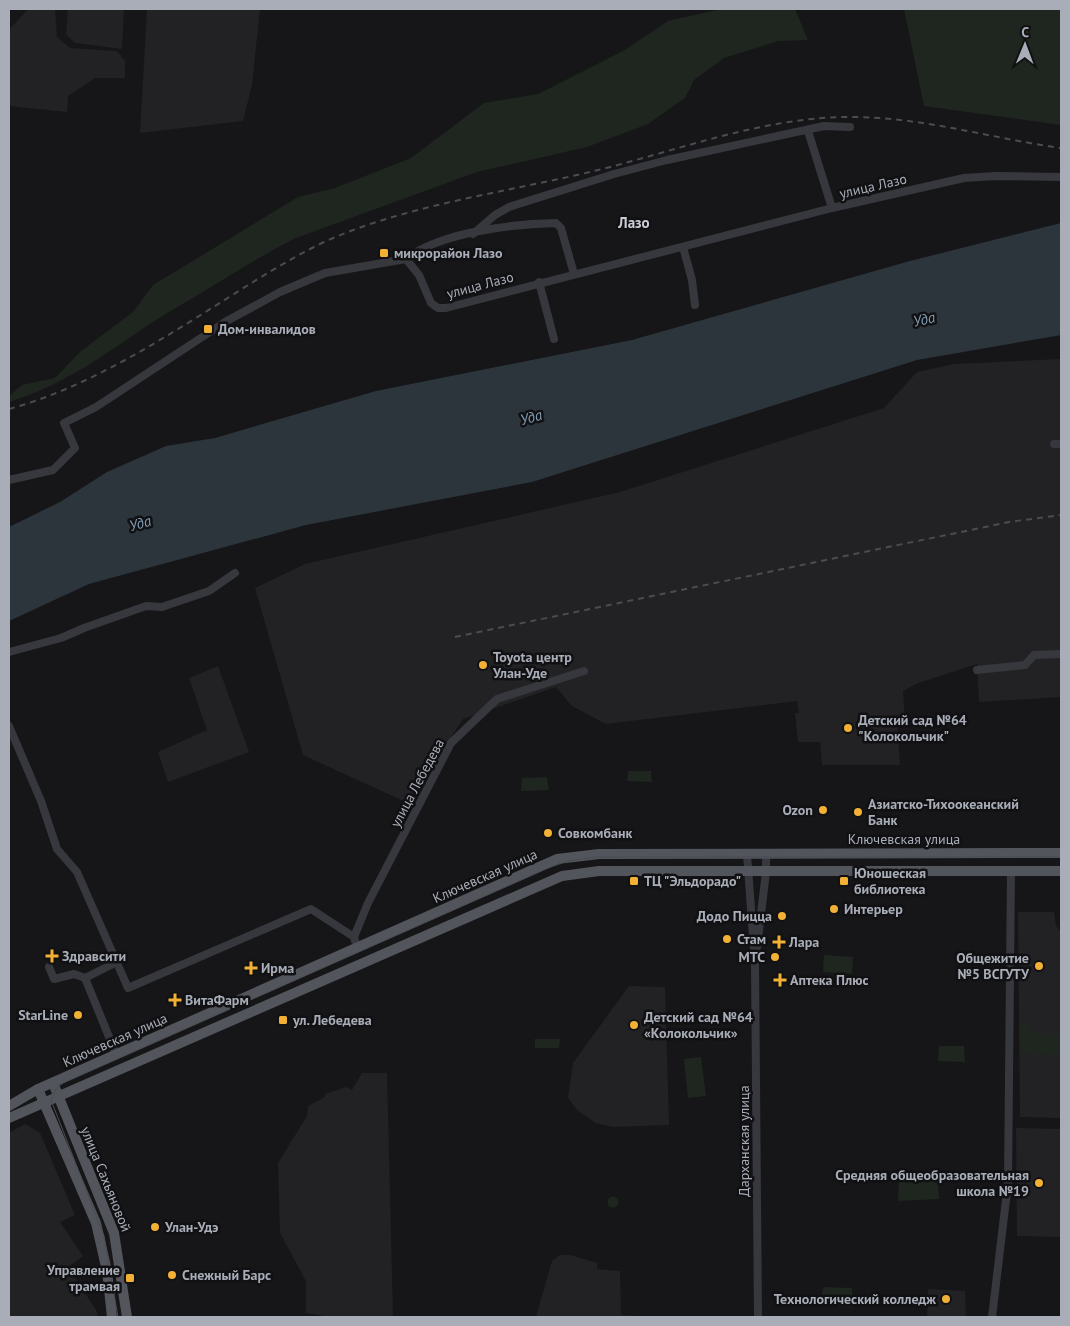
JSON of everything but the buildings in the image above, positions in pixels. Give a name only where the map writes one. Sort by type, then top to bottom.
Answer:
[{"type":"main road","name":"Ключевская улица","points":[[9,1106],[46,1086],[116,1054],[557,859],[592,854],[1061,853]]},
{"type":"main road","name":"Ключевская улица","points":[[9,1118],[562,876],[599,871],[1061,871]]},
{"type":"main road","name":"улица Сахьяновой","points":[[112,1317],[107,1272],[96,1223],[43,1103],[46,1086],[58,1096],[114,1233],[127,1317]]},
{"type":"main road","points":[[99,1237],[114,1233]]},
{"type":"street","points":[[473,234],[495,215],[509,207],[614,174],[771,136],[808,131],[824,126],[850,127]]},
{"type":"street","points":[[808,131],[832,208]]},
{"type":"street","name":"улица Лазо","points":[[406,259],[419,275],[431,303],[438,308],[832,208],[964,178],[995,176],[1061,177]]},
{"type":"street","points":[[9,480],[53,470],[75,448],[64,423],[96,407],[240,313],[280,292],[325,272],[406,259],[421,248],[516,224],[556,223],[561,228],[574,274]]},
{"type":"street","points":[[683,246],[692,280],[695,305]]},
{"type":"street","points":[[539,282],[554,339]]},
{"type":"street","points":[[9,652],[61,638],[146,606],[162,607],[178,602],[209,590],[235,573]]},
{"type":"street","points":[[977,670],[1025,665],[1034,655],[1061,654]]},
{"type":"street","name":"улица Лебедева","points":[[354,937],[368,903],[451,743],[497,699],[584,671]]},
{"type":"street","points":[[9,726],[41,801],[57,849],[77,872],[128,988],[133,988],[311,909],[354,937],[357,948]]},
{"type":"street","name":"Дарханская улица","points":[[755,964],[766,872],[766,853]]},
{"type":"street","name":"Дарханская улица","points":[[748,854],[755,964],[758,1317]]},
{"type":"street","points":[[992,1317],[1008,1183],[1011,871]]},
{"type":"street","points":[[49,968],[54,979],[74,974],[85,978],[116,963]]},
{"type":"street","points":[[85,978],[116,1054]]},
{"type":"shaded area","points":[[28,9],[55,9],[57,37],[70,48],[117,51],[125,61],[125,78],[95,78],[68,96],[67,112],[9,106],[9,30]]},
{"type":"shaded area","points":[[68,9],[124,9],[122,49],[75,43],[66,34]]},
{"type":"shaded area","points":[[147,9],[260,9],[252,85],[243,121],[140,133]]},
{"type":"shaded area","points":[[721,9],[795,9],[808,40],[778,41],[724,58],[694,80],[685,98],[648,124],[587,147],[477,172],[296,238],[164,315],[83,368],[47,387],[9,402],[9,396],[22,385],[55,378],[81,351],[133,312],[153,285],[298,197],[335,188],[411,158],[484,103],[538,94],[623,51],[668,21]]},
{"type":"shaded area","points":[[904,9],[1061,9],[1061,125],[924,106]]},
{"type":"shaded area","points":[[1061,359],[1061,697],[979,702],[977,664],[918,683],[903,691],[905,721],[897,722],[900,765],[822,765],[820,742],[798,742],[795,713],[799,713],[797,701],[606,724],[572,706],[556,687],[463,719],[408,803],[303,755],[255,588],[305,564],[620,492],[884,408],[917,372],[954,364]]},
{"type":"shaded area","points":[[218,666],[249,752],[168,782],[158,752],[207,730],[189,678]]},
{"type":"shaded area","points":[[628,771],[651,771],[652,782],[627,781]]},
{"type":"shaded area","points":[[547,777],[549,790],[521,791],[522,778]]},
{"type":"shaded area","points":[[1018,912],[1054,912],[1056,926],[1061,932],[1061,1118],[1020,1117]]},
{"type":"shaded area","points":[[824,955],[853,957],[852,974],[823,972]]},
{"type":"shaded area","name":"Детский сад №64 «Колокольчик»","points":[[629,986],[665,987],[669,1125],[612,1127],[596,1123],[578,1111],[568,1098],[573,1063]]},
{"type":"shaded area","points":[[1019,1025],[1029,1025],[1031,1034],[1061,1034],[1061,1055],[1020,1054]]},
{"type":"shaded area","points":[[535,1039],[560,1039],[559,1048],[535,1048]]},
{"type":"shaded area","points":[[939,1046],[964,1046],[965,1062],[938,1061]]},
{"type":"shaded area","points":[[701,1057],[706,1096],[688,1098],[684,1059]]},
{"type":"shaded area","points":[[362,1073],[387,1073],[393,1317],[330,1317],[306,1313],[306,1281],[280,1233],[278,1163],[307,1116],[308,1106],[325,1097],[325,1094],[346,1087],[352,1090]]},
{"type":"shaded area","points":[[25,1124],[40,1133],[75,1215],[60,1222],[83,1256],[68,1267],[96,1310],[98,1317],[9,1317],[9,1133]]},
{"type":"shaded area","name":"Средняя общеобразовательная школа №19","points":[[1016,1128],[1061,1129],[1061,1237],[1017,1236]]},
{"type":"shaded area","points":[[899,1181],[938,1181],[939,1199],[898,1201]]},
{"type":"shaded area","points":[[613,1196],[619,1202],[613,1208],[607,1202]]},
{"type":"shaded area","points":[[560,1255],[571,1255],[597,1263],[597,1269],[620,1271],[621,1315],[654,1317],[536,1317],[552,1261]]},
{"type":"shaded area","points":[[823,1287],[852,1288],[852,1307],[821,1305]]},
{"type":"shaded area","name":"Технологический колледж","points":[[928,1289],[965,1291],[966,1317],[927,1317]]},
{"type":"water","name":"Уда","points":[[1061,223],[1061,335],[917,360],[532,482],[306,525],[89,584],[9,621],[9,527],[60,502],[107,472],[166,446],[215,438],[376,391],[632,340],[910,261]]},
{"type":"tram line","points":[[118,1317],[104,1236],[51,1100],[56,1089],[63,1083],[548,868],[568,861],[596,857],[1061,857]]},
{"type":"railway","points":[[9,409],[66,389],[120,363],[298,255],[324,242],[389,218],[457,200],[561,179],[750,129],[814,119],[846,117],[900,120],[1061,148]]},
{"type":"railway","points":[[455,637],[1009,522],[1061,515]]},
{"type":"place","name":"микрорайон Лазо","points":[[384,253]]},
{"type":"place","name":"Дом-инвалидов","points":[[208,329]]},
{"type":"place","name":"Toyota центр Улан-Уде","points":[[483,665]]},
{"type":"place","name":"Детский сад №64 \"Колокольчик\"","points":[[848,728]]},
{"type":"place","name":"Ozon","points":[[823,810]]},
{"type":"place","name":"Азиатско-Тихоокеанский Банк","points":[[858,812]]},
{"type":"place","name":"Совкомбанк","points":[[548,833]]},
{"type":"place","name":"ТЦ \"Эльдорадо\"","points":[[634,881]]},
{"type":"place","name":"Юношеская библиотека","points":[[844,881]]},
{"type":"place","name":"Интерьер","points":[[834,909]]},
{"type":"place","name":"Додо Пицца","points":[[782,916]]},
{"type":"place","name":"Стам","points":[[727,939]]},
{"type":"place","name":"Лара","points":[[779,942]]},
{"type":"place","name":"Здравсити","points":[[52,956]]},
{"type":"place","name":"МТС","points":[[775,957]]},
{"type":"place","name":"Общежитие №5 ВСГУТУ","points":[[1039,966]]},
{"type":"place","name":"Ирма","points":[[251,968]]},
{"type":"place","name":"Аптека Плюс","points":[[780,980]]},
{"type":"place","name":"ВитаФарм","points":[[175,1000]]},
{"type":"place","name":"StarLine","points":[[78,1015]]},
{"type":"place","name":"ул. Лебедева","points":[[283,1020]]},
{"type":"place","name":"Детский сад №64 «Колокольчик»","points":[[634,1025]]},
{"type":"place","name":"Средняя общеобразовательная школа №19","points":[[1039,1183]]},
{"type":"place","name":"Улан-Удэ","points":[[155,1227]]},
{"type":"place","name":"Снежный Барс","points":[[172,1275]]},
{"type":"place","name":"Управление трамвая","points":[[130,1278]]},
{"type":"place","name":"Технологический колледж","points":[[946,1299]]},
{"type":"district","name":"Лазо","points":[[634,222]]}]
